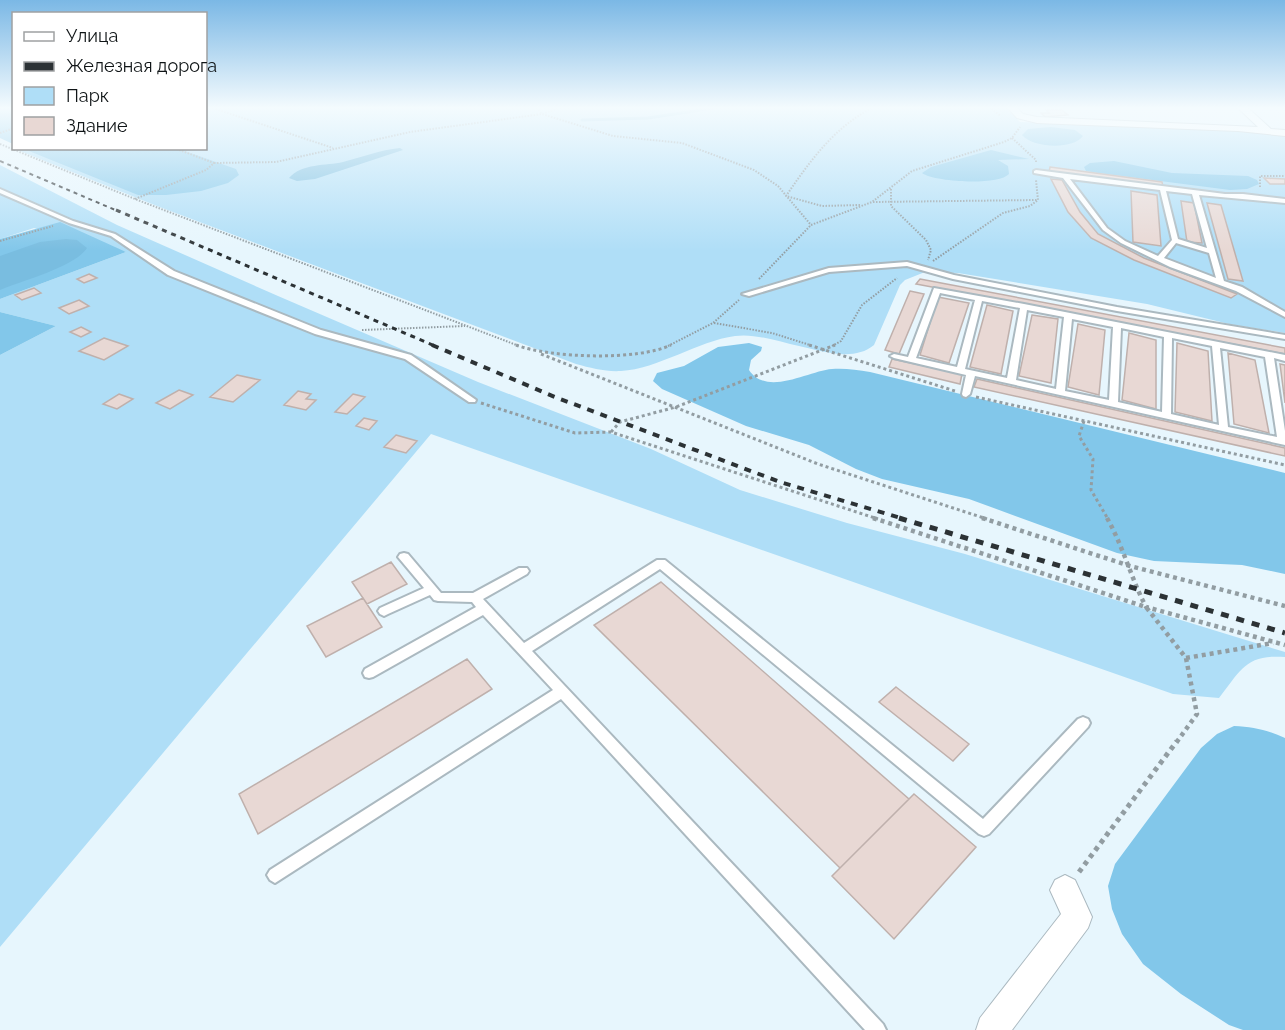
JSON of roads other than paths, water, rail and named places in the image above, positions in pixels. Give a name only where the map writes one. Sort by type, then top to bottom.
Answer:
[{"type":"street","points":[[992,1030],[1077,917],[1065,890]]},
{"type":"lane","points":[[1036,172],[1163,189],[1197,196],[1253,197],[1285,201]]},
{"type":"lane","points":[[1065,177],[1105,229],[1123,242],[1159,259],[1220,281],[1285,315]]},
{"type":"lane","points":[[1163,189],[1175,240]]},
{"type":"lane","points":[[0,191],[72,222],[113,234],[171,273],[318,332],[408,357],[472,400]]},
{"type":"lane","points":[[1197,196],[1220,281]]},
{"type":"lane","points":[[1159,259],[1175,240]]},
{"type":"lane","points":[[1175,240],[1212,252]]},
{"type":"lane","points":[[746,294],[829,270],[908,264],[953,277],[1117,309],[1285,338]]},
{"type":"lane","points":[[911,360],[936,290],[1285,358]]},
{"type":"lane","points":[[960,370],[979,298]]},
{"type":"lane","points":[[1011,382],[1024,306]]},
{"type":"lane","points":[[1060,392],[1068,315]]},
{"type":"lane","points":[[1113,404],[1117,325]]},
{"type":"lane","points":[[1166,416],[1168,335]]},
{"type":"lane","points":[[1216,345],[1224,429]]},
{"type":"lane","points":[[894,356],[1284,442],[1269,355]]},
{"type":"lane","points":[[966,394],[971,373]]},
{"type":"lane","points":[[404,557],[438,597],[480,603],[877,1030]]},
{"type":"lane","points":[[524,649],[661,563],[984,829],[1083,723]]},
{"type":"lane","points":[[369,673],[480,603],[523,571]]},
{"type":"lane","points":[[384,611],[432,589]]},
{"type":"lane","points":[[275,875],[562,692]]},
{"type":"railway","points":[[0,161],[120,212]]},
{"type":"railway","points":[[116,210],[435,346]]},
{"type":"railway","points":[[432,345],[555,397],[780,482],[904,519]]},
{"type":"railway","points":[[899,518],[1285,633]]}]
